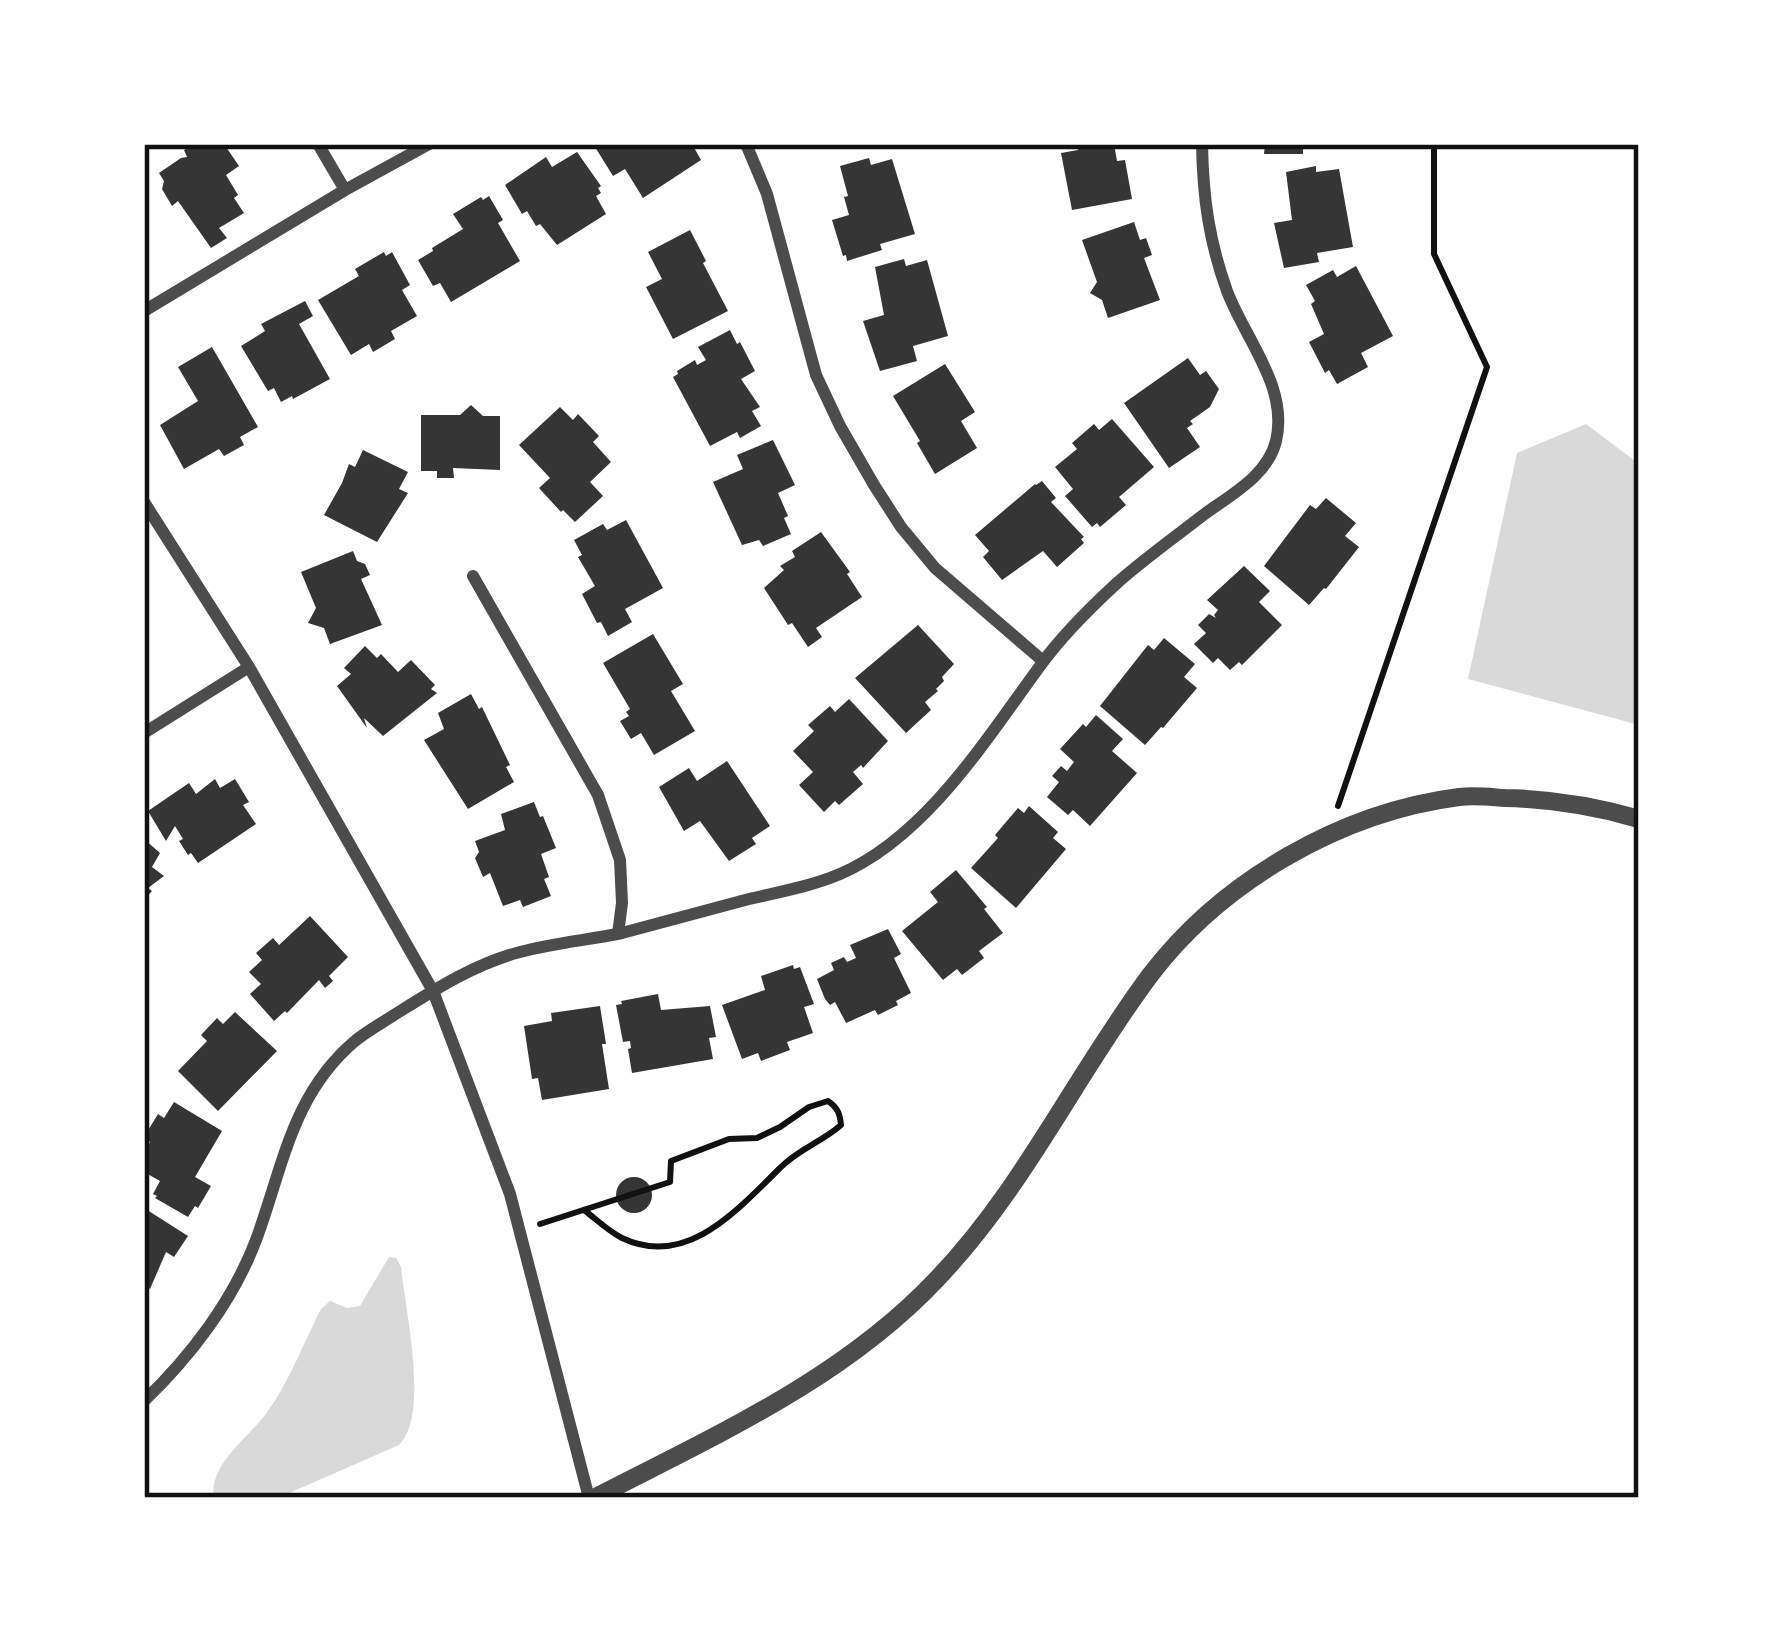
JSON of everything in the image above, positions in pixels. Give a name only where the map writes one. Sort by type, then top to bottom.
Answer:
[{"type":"street","points":[[318,144],[346,190]]},
{"type":"street","points":[[144,311],[429,144]]},
{"type":"street","points":[[746,144],[767,194],[816,375],[840,426],[901,527],[935,568],[1043,662]]},
{"type":"street","points":[[144,1401],[177,1370],[225,1300],[255,1243],[301,1108],[324,1072],[356,1040],[433,991],[498,958],[618,934],[841,873],[890,844],[942,795],[1043,662],[1115,584],[1244,487],[1264,465],[1276,441],[1278,401],[1229,296],[1208,229],[1202,144]]},
{"type":"street","points":[[144,502],[249,667],[433,991],[510,1194],[592,1498],[780,1402],[864,1344],[934,1283],[994,1213],[1112,1029],[1172,947],[1242,887],[1327,837],[1370,819],[1463,796],[1574,802],[1639,819]]},
{"type":"street","points":[[473,576],[598,795],[620,860],[618,934]]},
{"type":"street","points":[[144,733],[249,667]]},
{"type":"path","points":[[1327,837],[1487,367],[1434,254],[1434,144]]},
{"type":"path","points":[[520,1230],[670,1182],[671,1161],[729,1139],[757,1138],[809,1106],[828,1101],[840,1115],[841,1125],[829,1136],[802,1149],[755,1196],[697,1239],[668,1246],[640,1244],[618,1236],[584,1210]]},
{"type":"shaded area","points":[[1586,424],[1639,464],[1639,725],[1468,679],[1517,453]]},
{"type":"shaded area","points":[[389,1257],[396,1258],[401,1267],[413,1360],[413,1410],[399,1445],[278,1498],[214,1498],[224,1462],[276,1399],[321,1309],[330,1301],[347,1308],[360,1306]]},
{"type":"building","points":[[195,144],[224,144],[239,166],[226,175],[244,213],[219,228],[227,238],[211,248],[178,201],[172,206],[159,173],[187,157],[184,150]]},
{"type":"building","points":[[692,144],[701,160],[643,198],[625,169],[613,176],[595,147]]},
{"type":"building","points":[[1077,144],[1114,144],[1117,161],[1125,160],[1132,199],[1072,210],[1061,153],[1078,150]]},
{"type":"building","points":[[1265,144],[1303,144],[1303,154],[1264,154]]},
{"type":"building","points":[[577,152],[601,186],[596,196],[606,214],[557,245],[527,211],[522,214],[505,185],[546,157],[552,167]]},
{"type":"building","points":[[869,158],[871,165],[892,159],[915,234],[880,244],[882,250],[847,261],[832,220],[849,215],[840,166]]},
{"type":"building","points":[[1316,166],[1316,172],[1339,169],[1353,247],[1317,253],[1319,262],[1284,268],[1274,223],[1292,220],[1286,172]]},
{"type":"building","points":[[489,196],[520,261],[451,302],[440,283],[433,286],[418,260],[463,229],[453,214]]},
{"type":"building","points":[[1134,222],[1152,255],[1144,258],[1160,300],[1108,318],[1102,300],[1090,293],[1097,282],[1082,240]]},
{"type":"building","points":[[690,230],[728,311],[673,339],[646,287],[662,279],[648,252]]},
{"type":"building","points":[[384,252],[386,256],[392,252],[410,285],[402,290],[417,316],[391,331],[395,339],[373,352],[369,344],[351,355],[318,300],[359,276],[355,269]]},
{"type":"building","points":[[904,259],[906,266],[927,260],[948,336],[913,346],[917,361],[880,371],[863,321],[884,315],[875,267]]},
{"type":"building","points":[[1356,266],[1393,336],[1361,353],[1368,367],[1337,384],[1329,370],[1325,373],[1309,342],[1324,334],[1306,285],[1333,270],[1337,277]]},
{"type":"building","points":[[305,301],[313,316],[299,324],[330,379],[281,402],[274,388],[268,391],[241,346],[265,331],[261,324]]},
{"type":"building","points":[[730,330],[755,371],[741,379],[760,407],[752,411],[761,426],[710,446],[673,377],[695,360],[697,365],[706,360],[698,347]]},
{"type":"building","points":[[212,347],[258,427],[240,437],[244,445],[224,456],[219,449],[184,469],[160,425],[198,401],[178,367]]},
{"type":"building","points":[[1188,358],[1219,389],[1210,407],[1187,428],[1200,447],[1169,468],[1124,403]]},
{"type":"building","points":[[945,364],[975,412],[961,421],[977,448],[935,474],[893,396]]},
{"type":"building","points":[[471,405],[483,416],[500,416],[500,470],[453,468],[454,478],[421,471],[421,415],[460,415]]},
{"type":"building","points":[[560,407],[573,420],[578,414],[599,436],[593,442],[611,462],[590,482],[603,496],[575,522],[539,488],[550,478],[519,445]]},
{"type":"building","points":[[1112,419],[1154,467],[1119,497],[1126,505],[1100,527],[1097,523],[1092,527],[1065,496],[1073,489],[1055,467],[1077,449],[1072,443],[1094,424],[1099,430]]},
{"type":"building","points":[[773,440],[795,485],[778,493],[791,534],[763,546],[759,540],[742,545],[713,482],[743,469],[737,455]]},
{"type":"building","points":[[363,450],[408,472],[399,489],[408,493],[377,542],[324,515],[349,464],[355,467]]},
{"type":"building","points":[[1042,481],[1056,498],[1051,502],[1084,537],[1084,543],[1057,567],[1043,551],[1002,580],[983,557],[989,551],[975,535]]},
{"type":"building","points":[[1326,498],[1356,523],[1345,536],[1359,547],[1309,605],[1264,566],[1310,505],[1316,509]]},
{"type":"building","points":[[626,520],[663,588],[625,609],[632,622],[608,636],[582,594],[595,586],[574,540],[603,524],[607,530]]},
{"type":"building","points":[[821,532],[862,597],[816,628],[822,637],[808,647],[764,588],[784,570],[780,566],[795,557],[792,551]]},
{"type":"building","points":[[353,551],[370,575],[361,579],[382,625],[330,644],[324,628],[308,623],[316,608],[301,572]]},
{"type":"building","points":[[1244,566],[1270,591],[1259,602],[1282,625],[1242,665],[1239,662],[1230,670],[1218,658],[1213,663],[1194,644],[1206,633],[1198,625],[1209,614],[1216,618],[1218,610],[1207,600]]},
{"type":"building","points":[[918,625],[954,664],[942,677],[938,691],[925,702],[931,710],[906,733],[855,678]]},
{"type":"building","points":[[653,634],[683,684],[671,691],[695,731],[654,755],[641,733],[631,739],[620,721],[629,716],[630,709],[603,663]]},
{"type":"building","points":[[1164,638],[1195,664],[1184,677],[1197,688],[1145,745],[1100,706],[1148,645],[1154,650]]},
{"type":"building","points":[[365,646],[377,658],[381,654],[398,672],[411,660],[437,693],[383,736],[364,718],[367,728],[337,686],[351,674],[344,668]]},
{"type":"building","points":[[471,694],[482,707],[514,782],[468,809],[424,740],[444,729],[438,713]]},
{"type":"building","points":[[849,699],[888,741],[863,768],[853,772],[863,784],[824,812],[799,785],[813,772],[793,751],[814,731],[808,725],[830,706],[835,712]]},
{"type":"building","points":[[1096,715],[1123,739],[1112,751],[1137,773],[1090,826],[1073,810],[1068,815],[1047,797],[1059,782],[1052,776],[1061,766],[1067,771],[1074,762],[1060,749]]},
{"type":"building","points":[[727,761],[770,826],[752,838],[756,844],[729,861],[700,821],[684,831],[659,787],[689,768],[697,781]]},
{"type":"building","points":[[215,779],[220,788],[235,779],[249,802],[243,805],[256,824],[198,863],[179,841],[183,839],[175,826],[166,841],[148,811],[189,783],[196,794]]},
{"type":"building","points":[[534,802],[556,848],[541,854],[551,896],[523,907],[520,900],[503,906],[490,873],[483,877],[475,858],[479,852],[475,841],[505,830],[501,814]]},
{"type":"building","points":[[1029,806],[1058,832],[1053,838],[1066,849],[1016,908],[971,868],[1018,808],[1024,813]]},
{"type":"building","points":[[144,839],[160,853],[152,867],[164,876],[148,888],[152,891],[144,900]]},
{"type":"building","points":[[956,870],[1003,933],[979,951],[984,958],[962,975],[957,969],[943,980],[902,931],[938,902],[930,892]]},
{"type":"building","points":[[310,916],[348,957],[329,976],[333,981],[325,988],[319,980],[274,1021],[250,994],[261,984],[249,972],[262,960],[256,953],[273,938],[279,945]]},
{"type":"building","points":[[888,929],[901,954],[894,958],[911,993],[878,1015],[875,1010],[846,1023],[835,1002],[830,1005],[825,999],[817,979],[834,970],[831,963],[856,958],[850,945]]},
{"type":"building","points":[[800,967],[814,1004],[804,1007],[813,1033],[787,1042],[790,1050],[761,1061],[758,1053],[742,1059],[722,1005],[765,990],[761,976]]},
{"type":"building","points":[[658,994],[661,1010],[710,1006],[716,1037],[709,1038],[713,1059],[632,1073],[630,1041],[623,1042],[616,1005]]},
{"type":"building","points":[[600,1006],[609,1089],[542,1100],[538,1078],[532,1079],[524,1026],[552,1021],[551,1013]]},
{"type":"building","points":[[235,1012],[277,1051],[218,1111],[178,1071],[207,1041],[201,1035],[217,1018],[223,1024]]},
{"type":"building","points":[[174,1102],[222,1131],[195,1177],[211,1186],[188,1217],[155,1198],[160,1181],[144,1172],[144,1153],[150,1142],[144,1137],[158,1114],[164,1118]]},
{"type":"building","points":[[634,1177],[647,1182],[652,1195],[647,1208],[634,1213],[621,1208],[616,1195],[621,1182]]},
{"type":"building","points":[[144,1208],[188,1236],[174,1257],[166,1252],[150,1289],[144,1284]]}]
